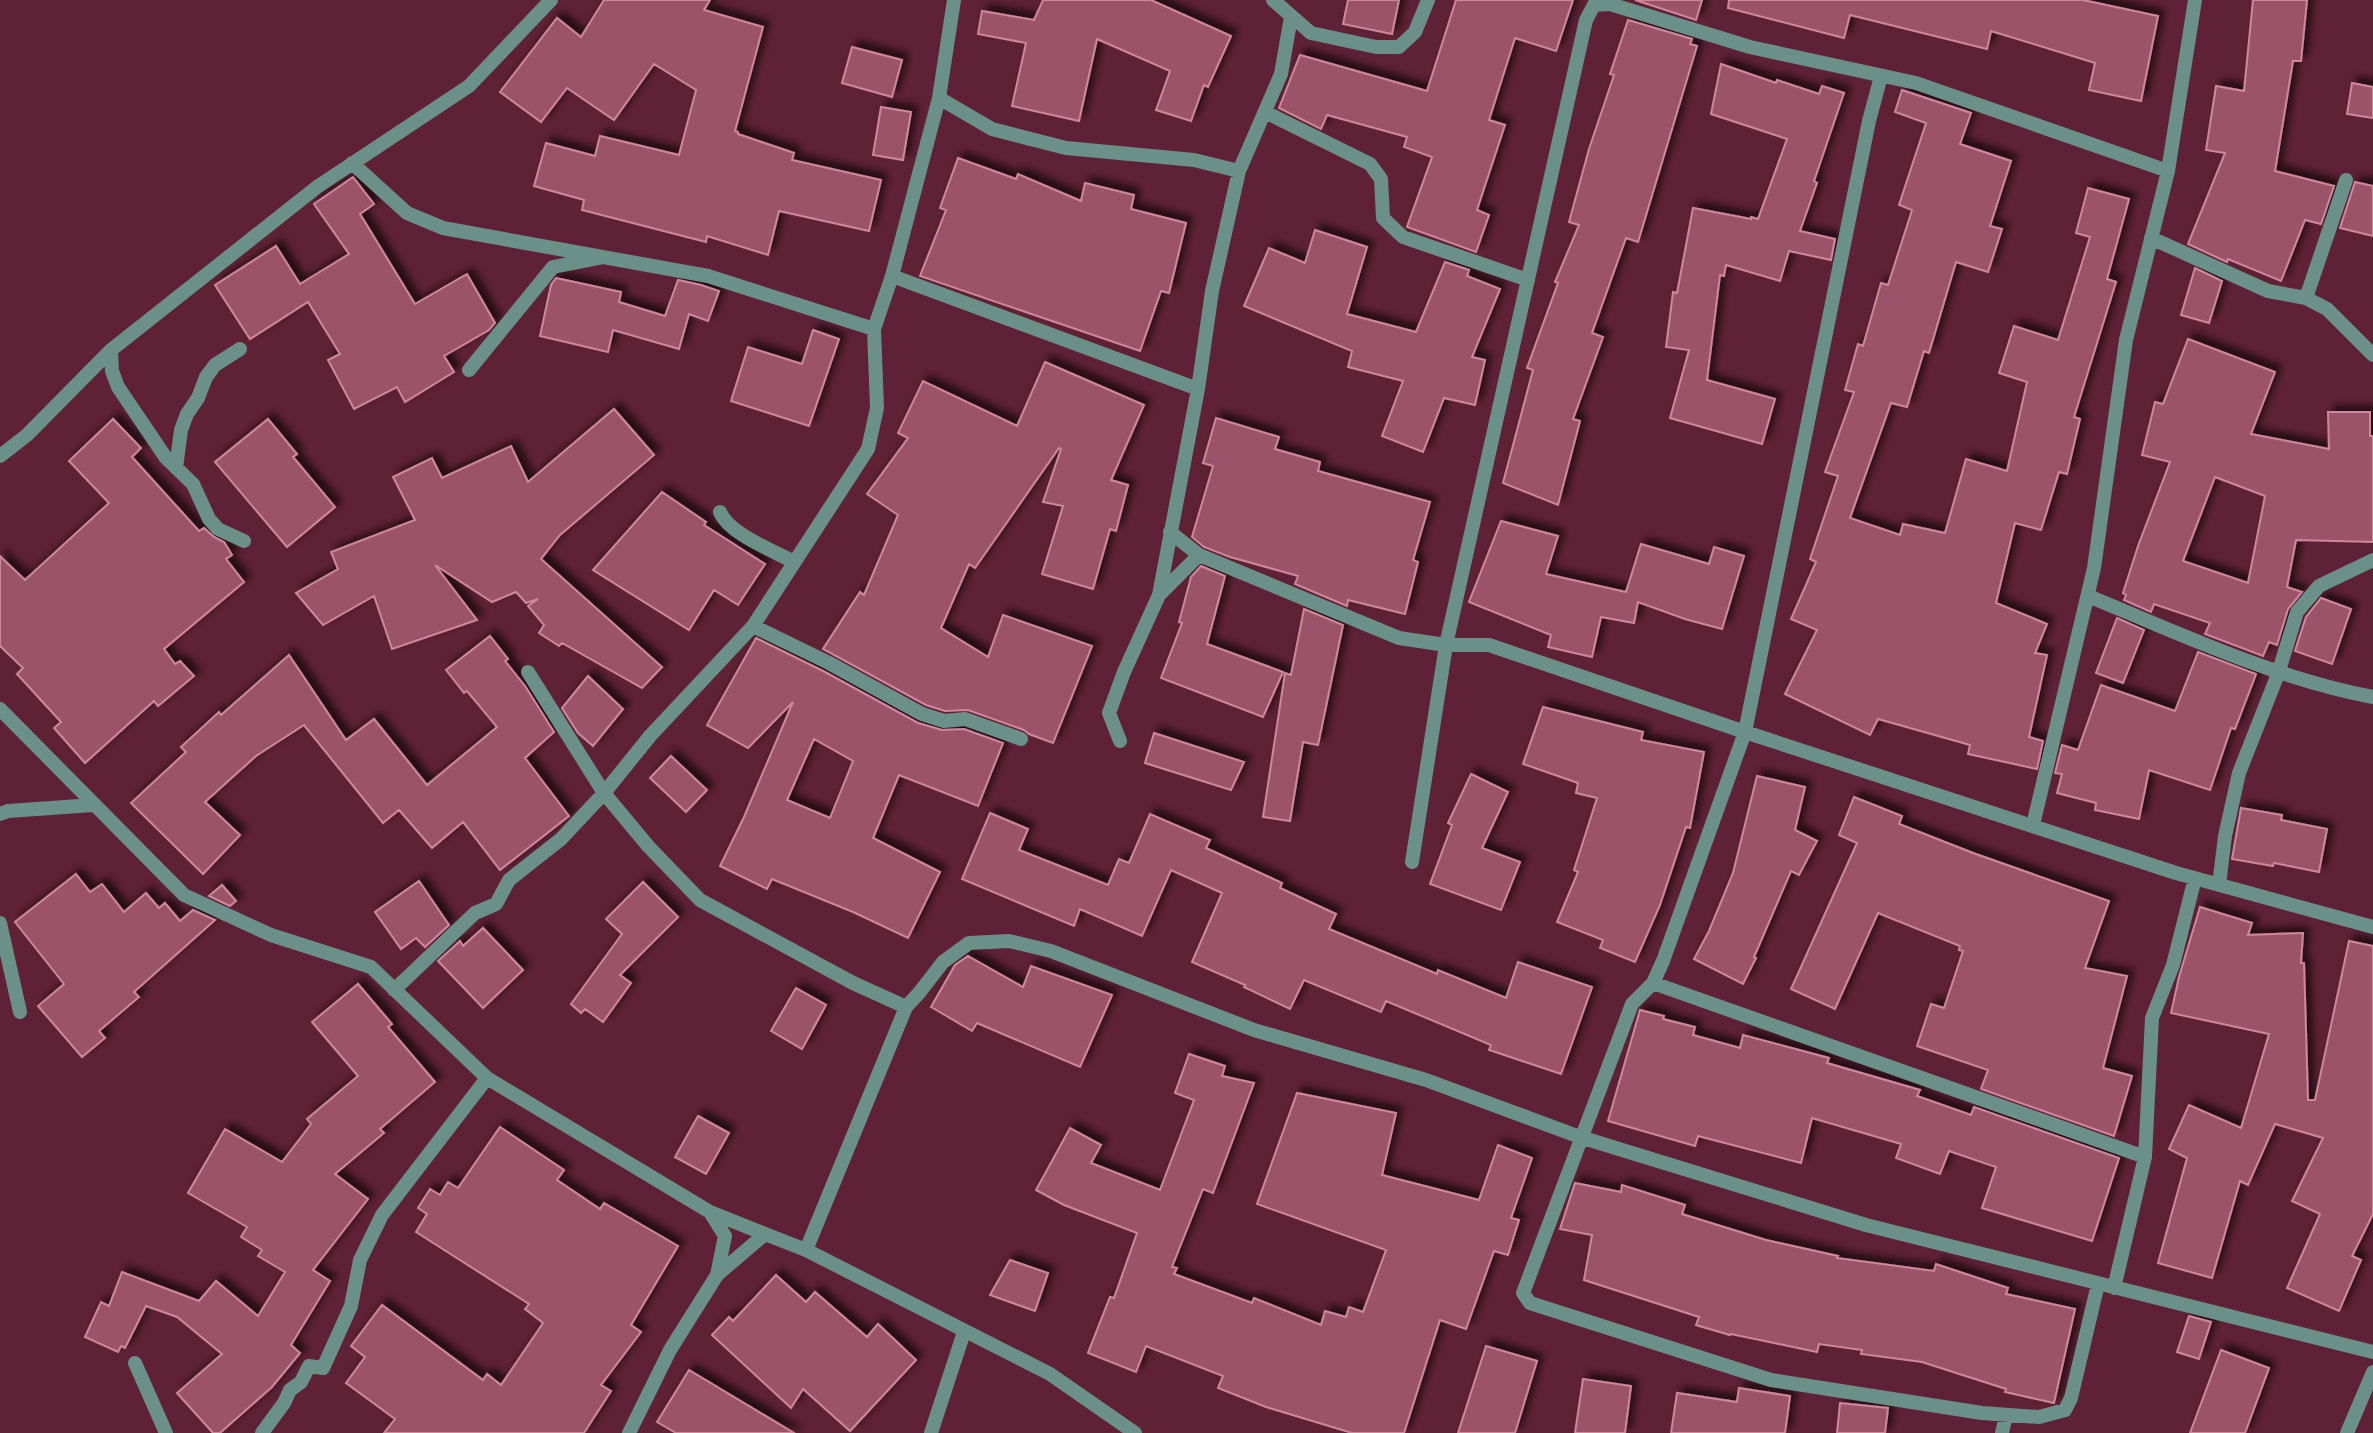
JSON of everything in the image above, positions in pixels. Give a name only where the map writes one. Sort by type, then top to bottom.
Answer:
[{"type":"street","points":[[0,456],[27,435],[111,350],[317,187],[469,86],[551,0]]},
{"type":"street","points":[[394,990],[475,913],[496,904],[509,880],[561,839],[604,793],[650,736],[753,626],[869,449],[877,408],[874,329],[892,276],[939,98],[954,0]]},
{"type":"street","points":[[1273,0],[1311,33],[1376,47],[1399,47],[1415,32],[1428,0]]},
{"type":"street","points":[[2033,825],[2094,568],[2126,340],[2168,171],[2195,0]]},
{"type":"street","points":[[1412,862],[1446,645],[1586,20],[1594,5],[1610,4],[1750,47],[1916,83],[2168,171]]},
{"type":"street","points":[[1119,741],[1109,713],[1124,672],[1159,595],[1198,389],[1212,291],[1239,171],[1281,74],[1291,17]]},
{"type":"street","points":[[1881,76],[1866,135],[1745,732],[1663,961],[1653,983],[1632,1004],[1523,1293],[1530,1303],[1771,1380],[2006,1415],[2039,1417],[2065,1410],[2071,1398],[2098,1284]]},
{"type":"street","points":[[939,98],[992,129],[1066,148],[1194,160],[1239,171]]},
{"type":"street","points":[[1265,112],[1370,164],[1381,179],[1383,218],[1403,237],[1528,280]]},
{"type":"street","points":[[352,163],[407,214],[443,228],[708,276],[874,329]]},
{"type":"street","points":[[2306,298],[2346,180]]},
{"type":"street","points":[[2151,238],[2268,291],[2306,298],[2327,309],[2373,355]]},
{"type":"street","points":[[469,370],[553,267],[607,257]]},
{"type":"street","points":[[892,276],[1198,389]]},
{"type":"street","points":[[176,467],[184,422],[206,377],[215,365],[240,349]]},
{"type":"street","points":[[111,350],[112,371],[118,387],[166,458],[193,484],[209,519],[218,529],[244,541]]},
{"type":"street","points":[[720,512],[723,521],[734,529],[794,562]]},
{"type":"street","points":[[1170,532],[1199,555],[1399,638],[1446,645],[1489,645],[1745,732],[2194,878],[2373,927]]},
{"type":"street","points":[[1159,595],[1199,555]]},
{"type":"street","points":[[2219,885],[2225,836],[2239,773],[2278,674],[2297,612],[2319,586],[2373,559]]},
{"type":"street","points":[[2088,596],[2278,674],[2373,697]]},
{"type":"street","points":[[753,626],[829,663],[922,714],[944,721],[965,719],[1021,739]]},
{"type":"street","points":[[528,672],[604,793],[648,846],[700,900],[853,983],[906,1007]]},
{"type":"street","points":[[0,709],[184,895],[271,935],[371,967],[487,1078],[710,1212],[806,1250],[1050,1374],[1135,1433]]},
{"type":"street","points":[[0,814],[8,811],[93,805]]},
{"type":"street","points":[[2114,1288],[2145,1157],[2152,1018],[2173,965],[2194,878]]},
{"type":"street","points":[[0,923],[20,1012]]},
{"type":"street","points":[[806,1250],[906,1007],[943,962],[969,943],[1009,941],[1072,958],[1254,1030],[1426,1080],[1580,1138],[1866,1225],[2373,1352]]},
{"type":"street","points":[[1653,983],[2145,1157]]},
{"type":"street","points":[[262,1433],[290,1390],[301,1382],[309,1366],[323,1368],[351,1306],[360,1260],[383,1215],[487,1078]]},
{"type":"street","points":[[710,1212],[725,1236],[717,1275]]},
{"type":"street","points":[[629,1433],[670,1350],[717,1275],[765,1234]]},
{"type":"street","points":[[931,1433],[964,1332]]},
{"type":"street","points":[[135,1363],[166,1433]]},
{"type":"street","points":[[2347,1433],[2373,1372]]},
{"type":"street","points":[[2002,1433],[2006,1415]]},
{"type":"building","points":[[604,0],[710,0],[704,10],[763,27],[735,131],[794,153],[792,160],[881,180],[869,231],[779,211],[768,255],[707,236],[706,242],[582,210],[584,200],[534,186],[546,143],[595,156],[600,136],[679,155],[696,90],[654,64],[614,120],[567,88],[541,122],[500,92],[557,18],[581,37]]},
{"type":"building","points":[[1043,0],[1151,0],[1231,36],[1208,87],[1204,85],[1191,121],[1156,110],[1170,71],[1097,39],[1079,121],[1012,106],[1026,43],[978,34],[982,11],[1034,20]]},
{"type":"building","points":[[1348,0],[1399,0],[1392,34],[1343,24]]},
{"type":"building","points":[[1456,0],[1573,0],[1556,51],[1515,38],[1489,120],[1505,125],[1477,210],[1489,215],[1476,252],[1407,227],[1432,157],[1404,147],[1407,137],[1327,115],[1321,129],[1279,108],[1300,55],[1427,91]]},
{"type":"building","points":[[1635,0],[1702,0],[1696,20]]},
{"type":"building","points":[[1729,0],[2083,0],[2158,16],[2141,101],[2089,90],[2095,63],[1991,31],[1987,49],[1850,15],[1844,38],[1728,8]]},
{"type":"building","points":[[2253,0],[2307,0],[2301,61],[2293,61],[2275,171],[2334,186],[2321,224],[2305,220],[2281,281],[2228,259],[2227,262],[2188,244],[2225,153],[2206,150],[2216,86],[2244,91]]},
{"type":"building","points":[[1628,20],[1692,39],[1690,44],[1697,46],[1638,242],[1626,238],[1592,333],[1603,337],[1573,419],[1580,421],[1558,505],[1503,483],[1533,370],[1527,368],[1558,283],[1555,282],[1579,225],[1569,222],[1589,149],[1614,75],[1610,74]]},
{"type":"building","points":[[852,47],[902,60],[892,97],[842,83]]},
{"type":"building","points":[[1721,64],[1819,94],[1822,86],[1844,93],[1800,231],[1835,239],[1831,260],[1789,251],[1780,281],[1726,265],[1724,276],[1720,275],[1707,380],[1775,399],[1762,444],[1670,418],[1689,350],[1666,347],[1673,292],[1677,293],[1693,208],[1758,219],[1787,139],[1711,114]]},
{"type":"building","points":[[2352,83],[2373,87],[2373,118],[2347,114]]},
{"type":"building","points":[[1902,90],[1971,113],[1960,144],[2011,161],[1990,226],[2002,229],[1988,272],[1956,262],[1929,353],[1924,351],[1907,407],[1891,403],[1850,518],[1900,535],[1903,524],[1945,533],[1966,459],[2007,471],[2027,382],[1999,373],[2014,326],[2058,340],[2090,237],[2076,233],[2088,188],[2129,199],[2107,279],[2116,282],[2074,417],[2080,419],[2067,474],[2059,472],[2041,530],[2015,523],[1996,603],[2047,624],[2035,653],[2047,655],[2029,737],[2043,741],[2037,769],[1968,754],[1970,745],[1878,719],[1870,735],[1785,694],[1817,630],[1791,619],[1816,562],[1810,559],[1838,476],[1825,472],[1854,392],[1845,390],[1858,344],[1863,346],[1881,283],[1888,285],[1912,210],[1899,205],[1926,123],[1895,112]]},
{"type":"building","points":[[881,107],[911,112],[903,160],[873,155]]},
{"type":"building","points":[[958,158],[1016,179],[1018,174],[1081,201],[1085,183],[1134,195],[1131,209],[1186,223],[1169,293],[1161,291],[1140,351],[920,276],[946,210],[940,208]]},
{"type":"building","points":[[353,177],[374,204],[360,214],[415,304],[467,274],[495,323],[489,330],[444,356],[454,372],[405,402],[397,387],[354,409],[328,360],[340,354],[308,302],[250,339],[215,285],[276,246],[300,284],[349,254],[314,204]]},
{"type":"building","points":[[2355,182],[2373,186],[2373,236],[2340,228]]},
{"type":"building","points":[[1315,230],[1367,247],[1347,314],[1416,332],[1445,262],[1469,270],[1467,276],[1500,289],[1472,357],[1485,360],[1475,405],[1444,398],[1423,452],[1382,436],[1403,381],[1348,367],[1352,351],[1244,306],[1269,248],[1305,263]]},
{"type":"building","points":[[2195,268],[2222,281],[2209,323],[2181,315]]},
{"type":"building","points":[[556,278],[621,292],[619,302],[665,316],[678,280],[719,291],[708,321],[689,314],[679,349],[613,330],[608,352],[540,336],[551,285]]},
{"type":"building","points":[[813,330],[839,339],[809,426],[731,401],[748,347],[802,364]]},
{"type":"building","points":[[2188,339],[2275,372],[2251,434],[2329,449],[2328,412],[2370,412],[2370,436],[2373,436],[2373,542],[2296,540],[2287,587],[2302,592],[2288,609],[2277,645],[2269,642],[2263,656],[2205,634],[2210,623],[2154,604],[2151,612],[2124,600],[2126,595],[2123,593],[2138,546],[2170,462],[2142,455],[2155,402],[2163,404]],"holes":[[[2215,477],[2265,496],[2248,583],[2183,561]]]},
{"type":"building","points":[[1045,362],[1144,405],[1111,480],[1128,485],[1116,531],[1110,529],[1093,589],[1042,574],[1063,506],[1043,502],[1061,449],[1059,448],[975,568],[969,564],[941,628],[988,657],[1003,615],[1092,646],[1053,743],[968,710],[945,711],[926,705],[823,649],[860,592],[864,595],[898,515],[867,494],[908,438],[898,433],[923,381],[1017,426]]},
{"type":"building","points":[[614,409],[654,455],[560,535],[541,559],[662,667],[642,688],[539,633],[544,625],[528,606],[538,599],[526,603],[516,592],[492,602],[435,565],[477,620],[392,649],[374,596],[323,625],[296,593],[338,569],[331,552],[415,520],[393,477],[432,458],[442,478],[511,446],[528,482]]},
{"type":"building","points":[[1216,418],[1279,437],[1275,449],[1320,462],[1318,471],[1430,502],[1413,560],[1418,562],[1405,614],[1348,600],[1347,606],[1295,584],[1298,576],[1230,557],[1204,547],[1192,537],[1213,466],[1203,463]]},
{"type":"building","points":[[113,419],[141,448],[132,457],[199,531],[204,528],[224,542],[232,555],[226,559],[244,582],[164,649],[175,664],[180,661],[194,676],[158,706],[154,701],[85,763],[54,728],[61,722],[17,674],[23,668],[0,646],[0,556],[25,580],[109,503],[69,461]]},
{"type":"building","points":[[268,419],[297,454],[293,457],[335,507],[287,547],[215,462]]},
{"type":"building","points":[[662,492],[706,522],[704,525],[765,564],[738,605],[714,590],[689,630],[593,570]]},
{"type":"building","points":[[1501,521],[1558,536],[1546,574],[1626,592],[1641,544],[1709,564],[1714,547],[1744,556],[1722,629],[1638,602],[1634,623],[1601,617],[1592,657],[1548,647],[1551,635],[1469,602]]},
{"type":"building","points":[[1201,566],[1225,576],[1207,644],[1283,672],[1263,717],[1161,678],[1182,623],[1179,622],[1191,577]]},
{"type":"building","points":[[2321,598],[2351,609],[2332,664],[2295,651],[2306,617]]},
{"type":"building","points":[[1304,609],[1343,625],[1318,745],[1303,742],[1290,821],[1263,817],[1285,673],[1291,675]]},
{"type":"building","points":[[2117,618],[2144,630],[2123,683],[2096,673]]},
{"type":"building","points":[[490,636],[508,659],[505,661],[525,686],[554,732],[525,758],[569,816],[500,870],[463,822],[432,848],[399,810],[383,823],[304,725],[256,756],[205,802],[240,835],[203,874],[131,803],[186,752],[181,747],[289,655],[346,740],[374,719],[427,785],[497,727],[446,670]]},
{"type":"building","points":[[756,638],[918,723],[942,730],[964,729],[1003,743],[978,806],[899,775],[873,838],[940,872],[908,938],[772,879],[767,889],[720,866],[793,702],[748,748],[707,725]],"holes":[[[814,739],[853,761],[830,818],[787,800]]]},
{"type":"building","points":[[2198,652],[2256,674],[2235,729],[2231,728],[2210,790],[2149,770],[2139,819],[2095,810],[2096,803],[2057,793],[2062,774],[2055,773],[2062,745],[2078,750],[2101,685],[2175,711]]},
{"type":"building","points":[[588,676],[623,709],[593,746],[578,733],[562,708]]},
{"type":"building","points":[[1543,707],[1643,732],[1641,740],[1704,752],[1690,828],[1686,827],[1660,905],[1635,962],[1600,948],[1603,940],[1557,922],[1578,872],[1574,870],[1597,798],[1576,793],[1578,783],[1523,764]]},
{"type":"building","points":[[1154,733],[1244,762],[1231,790],[1145,763]]},
{"type":"building","points":[[671,756],[707,790],[686,812],[650,778]]},
{"type":"building","points":[[1471,774],[1508,792],[1482,848],[1520,862],[1501,910],[1430,884],[1452,825],[1448,823]]},
{"type":"building","points":[[1757,776],[1805,787],[1795,830],[1817,841],[1799,875],[1791,871],[1743,984],[1694,959],[1733,873]]},
{"type":"building","points":[[1854,797],[1902,816],[1899,824],[2109,901],[2085,968],[2127,976],[2103,1068],[2132,1076],[2114,1136],[1981,1089],[1988,1070],[1917,1046],[1931,1004],[1944,1008],[1963,951],[1959,950],[1960,946],[1878,913],[1835,1009],[1791,989],[1857,843],[1839,835]]},
{"type":"building","points":[[2241,808],[2282,815],[2281,820],[2327,829],[2319,872],[2274,863],[2273,866],[2232,859]]},
{"type":"building","points":[[990,813],[1028,829],[1019,850],[1108,885],[1119,859],[1129,863],[1150,814],[1210,840],[1206,848],[1282,883],[1280,888],[1336,914],[1329,929],[1437,974],[1438,970],[1506,998],[1518,962],[1592,987],[1561,1074],[1489,1050],[1491,1045],[1386,1001],[1381,1012],[1304,980],[1290,1009],[1244,987],[1245,985],[1192,962],[1222,893],[1171,870],[1142,936],[1080,909],[1074,926],[962,879]]},
{"type":"building","points":[[76,874],[90,892],[102,884],[124,912],[146,893],[159,908],[165,903],[180,921],[193,910],[215,920],[134,992],[139,997],[99,1031],[105,1038],[82,1057],[38,1006],[64,984],[15,922]]},
{"type":"building","points":[[419,881],[449,925],[425,947],[416,938],[401,949],[375,912]]},
{"type":"building","points":[[643,882],[678,917],[620,975],[631,983],[603,1022],[585,1009],[581,1013],[571,1004],[622,934],[606,919]]},
{"type":"building","points":[[222,885],[236,901],[230,906],[209,896]]},
{"type":"building","points":[[2200,907],[2252,923],[2248,935],[2303,933],[2301,963],[2304,963],[2308,1100],[2315,1100],[2349,941],[2373,946],[2373,1214],[2352,1256],[2361,1260],[2339,1311],[2287,1288],[2320,1214],[2292,1201],[2323,1138],[2275,1124],[2248,1185],[2240,1181],[2212,1278],[2158,1263],[2187,1158],[2169,1149],[2189,1105],[2241,1128],[2269,1034],[2171,1013]]},
{"type":"building","points":[[483,928],[523,970],[483,1008],[438,961],[460,941],[463,946]]},
{"type":"building","points":[[968,956],[1023,987],[1031,966],[1112,995],[1080,1067],[977,1023],[972,1031],[931,1007],[955,965]]},
{"type":"building","points":[[358,984],[392,1024],[388,1027],[435,1082],[380,1129],[384,1133],[335,1174],[368,1199],[313,1270],[330,1281],[291,1345],[300,1353],[272,1387],[220,1433],[213,1433],[177,1393],[222,1354],[177,1317],[146,1306],[125,1348],[121,1346],[118,1352],[85,1337],[101,1302],[109,1306],[122,1272],[199,1301],[216,1281],[258,1316],[285,1272],[258,1256],[262,1250],[241,1237],[247,1227],[188,1193],[225,1129],[282,1162],[311,1124],[307,1119],[358,1076],[312,1022]]},
{"type":"building","points":[[796,988],[826,1005],[802,1049],[771,1031]]},
{"type":"building","points":[[1640,1010],[1695,1027],[1693,1035],[1740,1048],[1743,1035],[1829,1058],[1827,1063],[1920,1090],[1917,1096],[1971,1115],[1974,1107],[2119,1158],[2092,1241],[1982,1208],[1996,1167],[1949,1151],[1940,1174],[1896,1158],[1901,1144],[1812,1118],[1801,1163],[1698,1136],[1695,1146],[1608,1121]]},
{"type":"building","points":[[1189,1054],[1225,1066],[1222,1076],[1254,1083],[1213,1193],[1203,1189],[1172,1267],[1177,1268],[1174,1274],[1252,1303],[1254,1298],[1321,1325],[1325,1311],[1346,1317],[1349,1307],[1363,1312],[1386,1250],[1257,1204],[1297,1093],[1396,1113],[1382,1175],[1479,1200],[1498,1145],[1532,1158],[1511,1218],[1519,1220],[1508,1255],[1494,1251],[1466,1329],[1440,1320],[1404,1433],[1352,1433],[1266,1407],[1218,1388],[1223,1376],[1146,1346],[1136,1372],[1088,1353],[1110,1297],[1114,1298],[1137,1233],[1064,1205],[1036,1190],[1070,1128],[1101,1145],[1091,1163],[1160,1190],[1194,1100],[1175,1093]]},
{"type":"building","points":[[698,1116],[729,1133],[706,1174],[675,1157]]},
{"type":"building","points":[[500,1127],[564,1170],[557,1180],[600,1209],[604,1203],[678,1246],[631,1325],[641,1332],[601,1385],[611,1391],[584,1433],[384,1433],[395,1419],[346,1383],[365,1357],[351,1346],[382,1305],[483,1380],[487,1374],[501,1385],[543,1323],[525,1309],[529,1304],[416,1232],[427,1214],[418,1208],[430,1189],[440,1195],[448,1182],[458,1188]]},
{"type":"building","points":[[1575,1183],[1621,1192],[1622,1185],[1685,1205],[1682,1214],[1766,1240],[1838,1256],[1837,1258],[1934,1271],[1936,1264],[2008,1288],[2006,1294],[2075,1309],[2054,1403],[2005,1392],[2006,1389],[1922,1362],[1861,1354],[1862,1350],[1819,1344],[1817,1352],[1730,1335],[1696,1325],[1699,1317],[1584,1280],[1592,1235],[1560,1229]]},
{"type":"building","points":[[1010,1260],[1048,1273],[1035,1311],[990,1295]]},
{"type":"building","points":[[776,1275],[806,1302],[815,1292],[867,1337],[878,1324],[916,1360],[850,1431],[803,1389],[791,1408],[712,1335],[729,1317],[733,1321]]},
{"type":"building","points":[[2189,1316],[2211,1322],[2199,1359],[2177,1352]]},
{"type":"building","points":[[1486,1346],[1537,1361],[1515,1433],[1458,1433]]},
{"type":"building","points":[[2221,1350],[2269,1368],[2245,1433],[2190,1433]]},
{"type":"building","points":[[689,1370],[794,1433],[676,1433],[657,1422]]},
{"type":"building","points":[[1583,1379],[1631,1386],[1625,1433],[1575,1433]]},
{"type":"building","points":[[1739,1388],[1790,1396],[1785,1433],[1671,1433],[1677,1393],[1737,1402]]},
{"type":"building","points":[[1840,1403],[1888,1408],[1885,1433],[1837,1433]]}]
